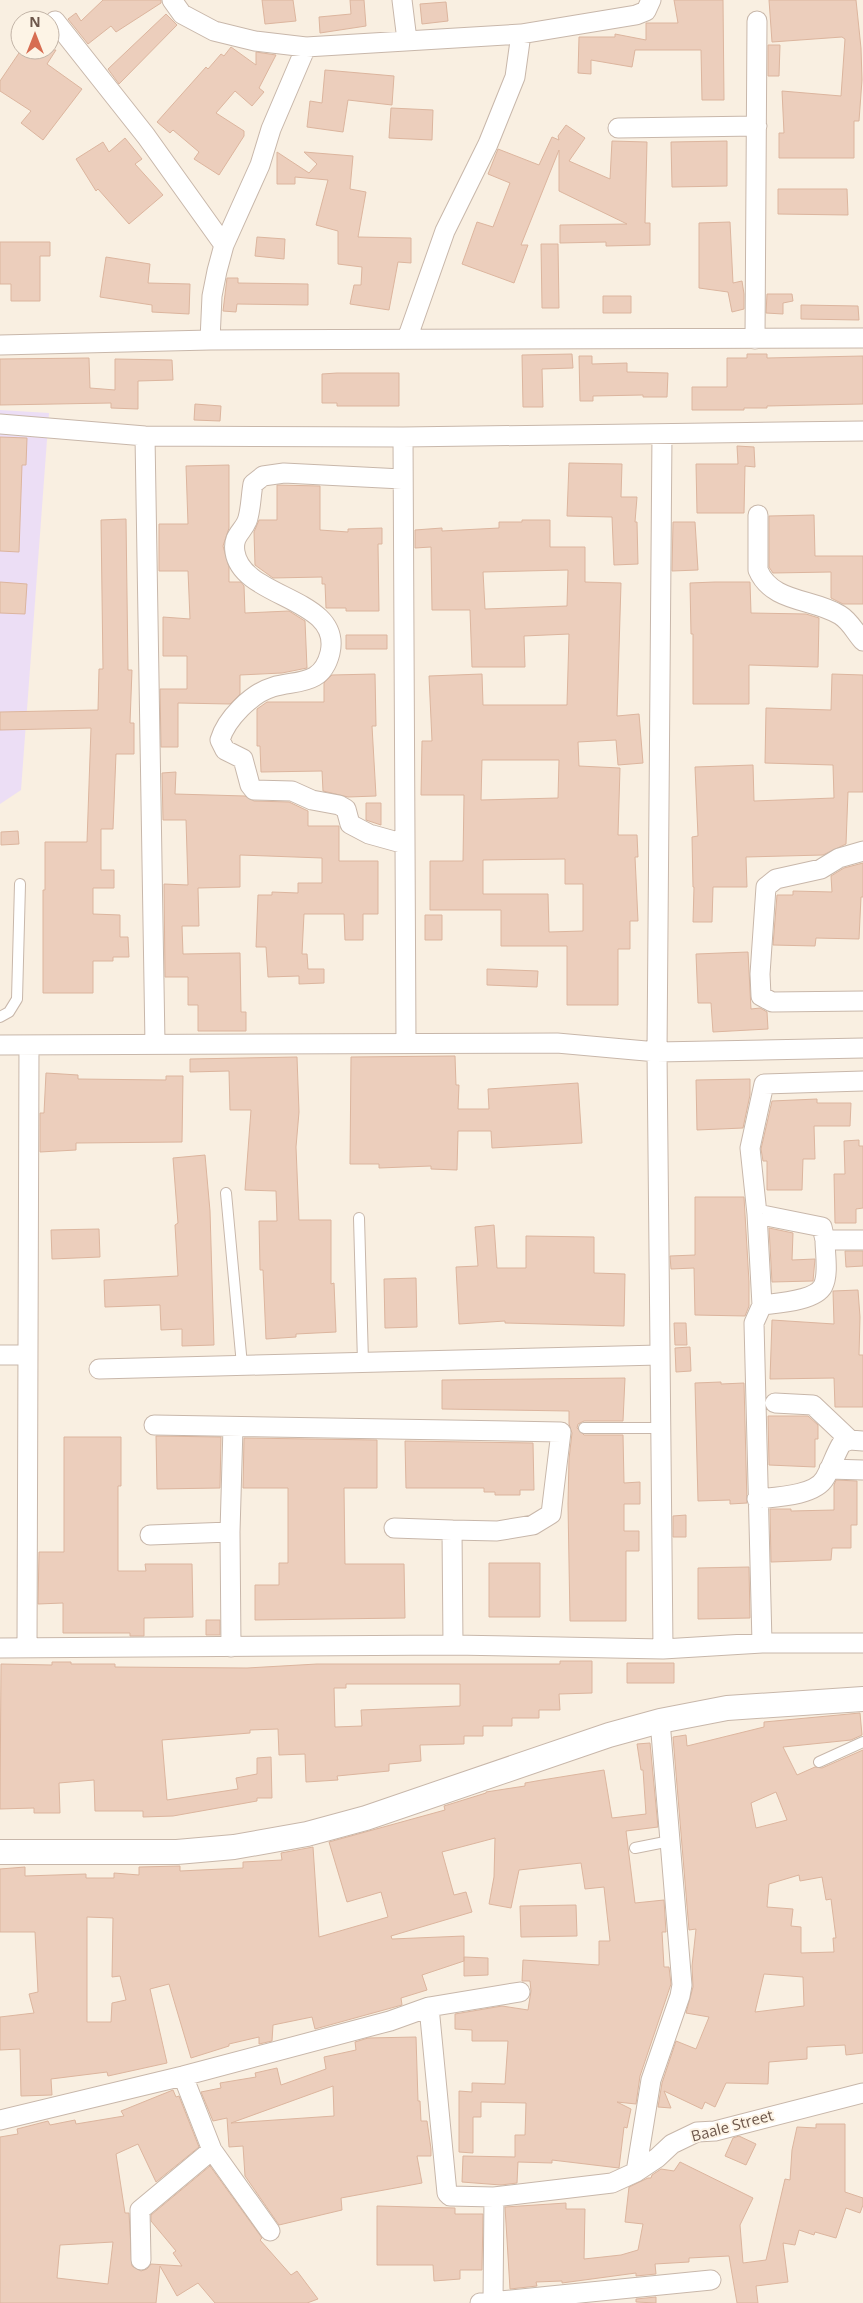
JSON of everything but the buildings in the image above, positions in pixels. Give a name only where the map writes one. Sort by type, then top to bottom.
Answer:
[{"type":"street","points":[[172,0],[182,14],[214,31],[255,41],[306,47],[521,34],[636,15],[646,11],[651,0]]},
{"type":"street","points":[[402,0],[407,40]]},
{"type":"street","points":[[755,339],[757,21]]},
{"type":"street","points":[[60,28],[146,136],[224,246]]},
{"type":"street","points":[[407,339],[445,231],[488,144],[515,77],[521,34]]},
{"type":"street","points":[[210,340],[212,296],[216,271],[224,246],[260,165],[272,129],[306,47]]},
{"type":"street","points":[[618,128],[757,126]]},
{"type":"street","points":[[0,345],[210,340],[863,338]]},
{"type":"street","points":[[0,424],[145,436],[402,437],[863,431]]},
{"type":"street","points":[[662,434],[656,1052],[663,1649]]},
{"type":"street","points":[[145,436],[155,1044]]},
{"type":"street","points":[[402,437],[406,1044]]},
{"type":"street","points":[[402,479],[284,473],[263,476],[253,484],[247,521],[237,533],[235,541],[234,551],[241,569],[250,577],[296,602],[324,624],[330,636],[330,652],[325,667],[303,683],[274,687],[262,692],[226,725],[220,740],[225,750],[244,759],[250,785],[254,790],[292,792],[312,800],[339,805],[346,809],[350,824],[358,830],[405,844]]},
{"type":"street","points":[[758,515],[758,570],[762,579],[782,595],[800,598],[841,615],[863,641]]},
{"type":"street","points":[[863,851],[838,858],[822,869],[776,879],[766,887],[760,974],[761,996],[772,1002],[863,1001]]},
{"type":"street","points":[[0,1046],[556,1043],[656,1052],[863,1048]]},
{"type":"street","points":[[27,1648],[29,1046]]},
{"type":"street","points":[[762,1643],[756,1499],[754,1323],[762,1305],[757,1214],[750,1148],[764,1084],[863,1082]]},
{"type":"street","points":[[757,1214],[822,1227],[825,1240],[826,1276],[823,1287],[810,1297],[762,1305]]},
{"type":"street","points":[[825,1240],[863,1240]]},
{"type":"street","points":[[99,1369],[659,1354]]},
{"type":"street","points":[[0,1356],[28,1355]]},
{"type":"street","points":[[775,1403],[813,1405],[856,1440]]},
{"type":"street","points":[[154,1425],[561,1432],[551,1514],[533,1525],[498,1531],[394,1528]]},
{"type":"street","points":[[231,1647],[230,1532],[233,1427]]},
{"type":"street","points":[[756,1499],[789,1495],[813,1489],[824,1480],[842,1443],[856,1440]]},
{"type":"street","points":[[829,1469],[863,1470]]},
{"type":"street","points":[[452,1530],[453,1646]]},
{"type":"street","points":[[150,1535],[230,1532]]},
{"type":"street","points":[[0,1648],[453,1646],[663,1649],[762,1643],[863,1643]]},
{"type":"street","points":[[0,1837],[177,1839],[304,1820],[362,1803],[599,1724],[658,1708],[725,1696],[791,1690],[863,1687]]},
{"type":"street","points":[[0,1852],[177,1852],[234,1847],[307,1834],[366,1818],[610,1735],[660,1721],[727,1708],[863,1699]]},
{"type":"street","points":[[636,2172],[651,2080],[680,1996],[682,1985],[660,1721]]},
{"type":"street","points":[[0,2120],[183,2076],[390,2021],[429,2008],[520,1992]]},
{"type":"street","name":"Baale Street","points":[[429,2008],[447,2192],[450,2196],[494,2197],[612,2183],[636,2172],[657,2158],[672,2144],[697,2132],[715,2131],[863,2093]]},
{"type":"street","points":[[183,2076],[212,2150],[270,2231]]},
{"type":"street","points":[[141,2260],[140,2210],[212,2150]]},
{"type":"street","points":[[494,2197],[486,2302],[711,2280]]},
{"type":"lane","points":[[0,1017],[9,1012],[17,999],[20,884]]},
{"type":"lane","points":[[226,1193],[242,1365]]},
{"type":"lane","points":[[358,1218],[363,1362]]},
{"type":"lane","points":[[584,1428],[661,1428]]},
{"type":"lane","points":[[819,1762],[863,1742]]},
{"type":"lane","points":[[635,1848],[670,1841]]},
{"type":"shaded area","points":[[0,410],[49,413],[21,790],[0,804]]}]
